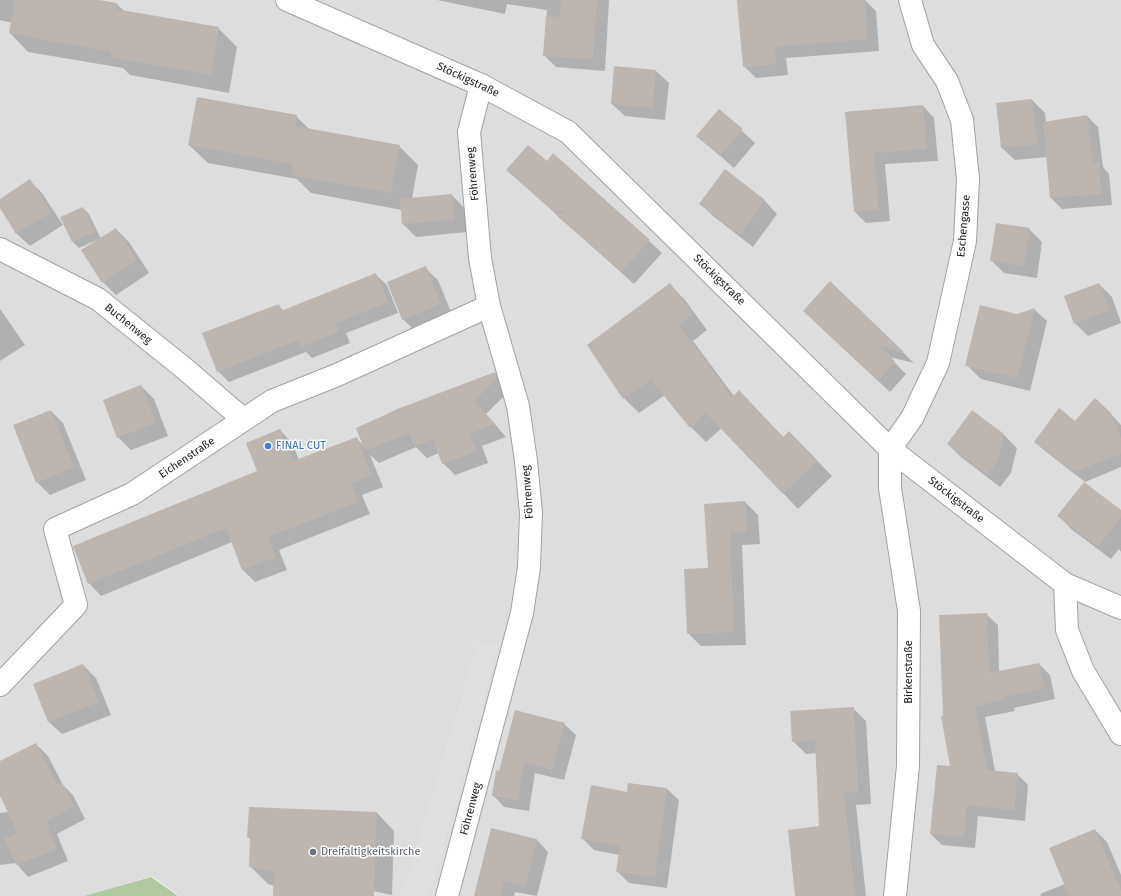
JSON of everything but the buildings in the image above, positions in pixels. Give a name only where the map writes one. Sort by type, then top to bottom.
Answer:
[{"type":"street","name":"Stöckigstraße","points":[[287,0],[481,85],[568,132],[890,449],[1065,584],[1121,608]]},
{"type":"street","name":"Eschengasse","points":[[890,449],[912,418],[938,362],[965,242],[968,179],[962,120],[947,81],[923,45],[910,0]]},
{"type":"street","name":"Föhrenweg","points":[[448,896],[522,613],[530,567],[531,513],[526,460],[518,406],[489,306],[480,258],[469,132],[481,85]]},
{"type":"street","name":"Buchenweg","points":[[0,249],[98,299],[185,369],[243,419]]},
{"type":"street","name":"Eichenstraße","points":[[0,685],[76,605],[55,529],[132,494],[272,401],[337,375],[489,306]]},
{"type":"street","name":"Birkenstraße","points":[[890,449],[890,488],[909,612],[908,766],[895,896]]},
{"type":"street","points":[[1065,584],[1067,630],[1082,671],[1121,734]]},
{"type":"shaded area","points":[[0,0],[1121,0],[1121,896],[180,896],[152,876],[84,896],[0,896]]},
{"type":"shaded area","points":[[498,644],[429,896],[399,896],[409,871],[477,645]]},
{"type":"green space","points":[[151,877],[178,896],[84,896]]},
{"type":"place","name":"FINAL CUT","points":[[268,446]]},
{"type":"place","name":"Dreifaltigkeitskirche","points":[[313,852]]}]
